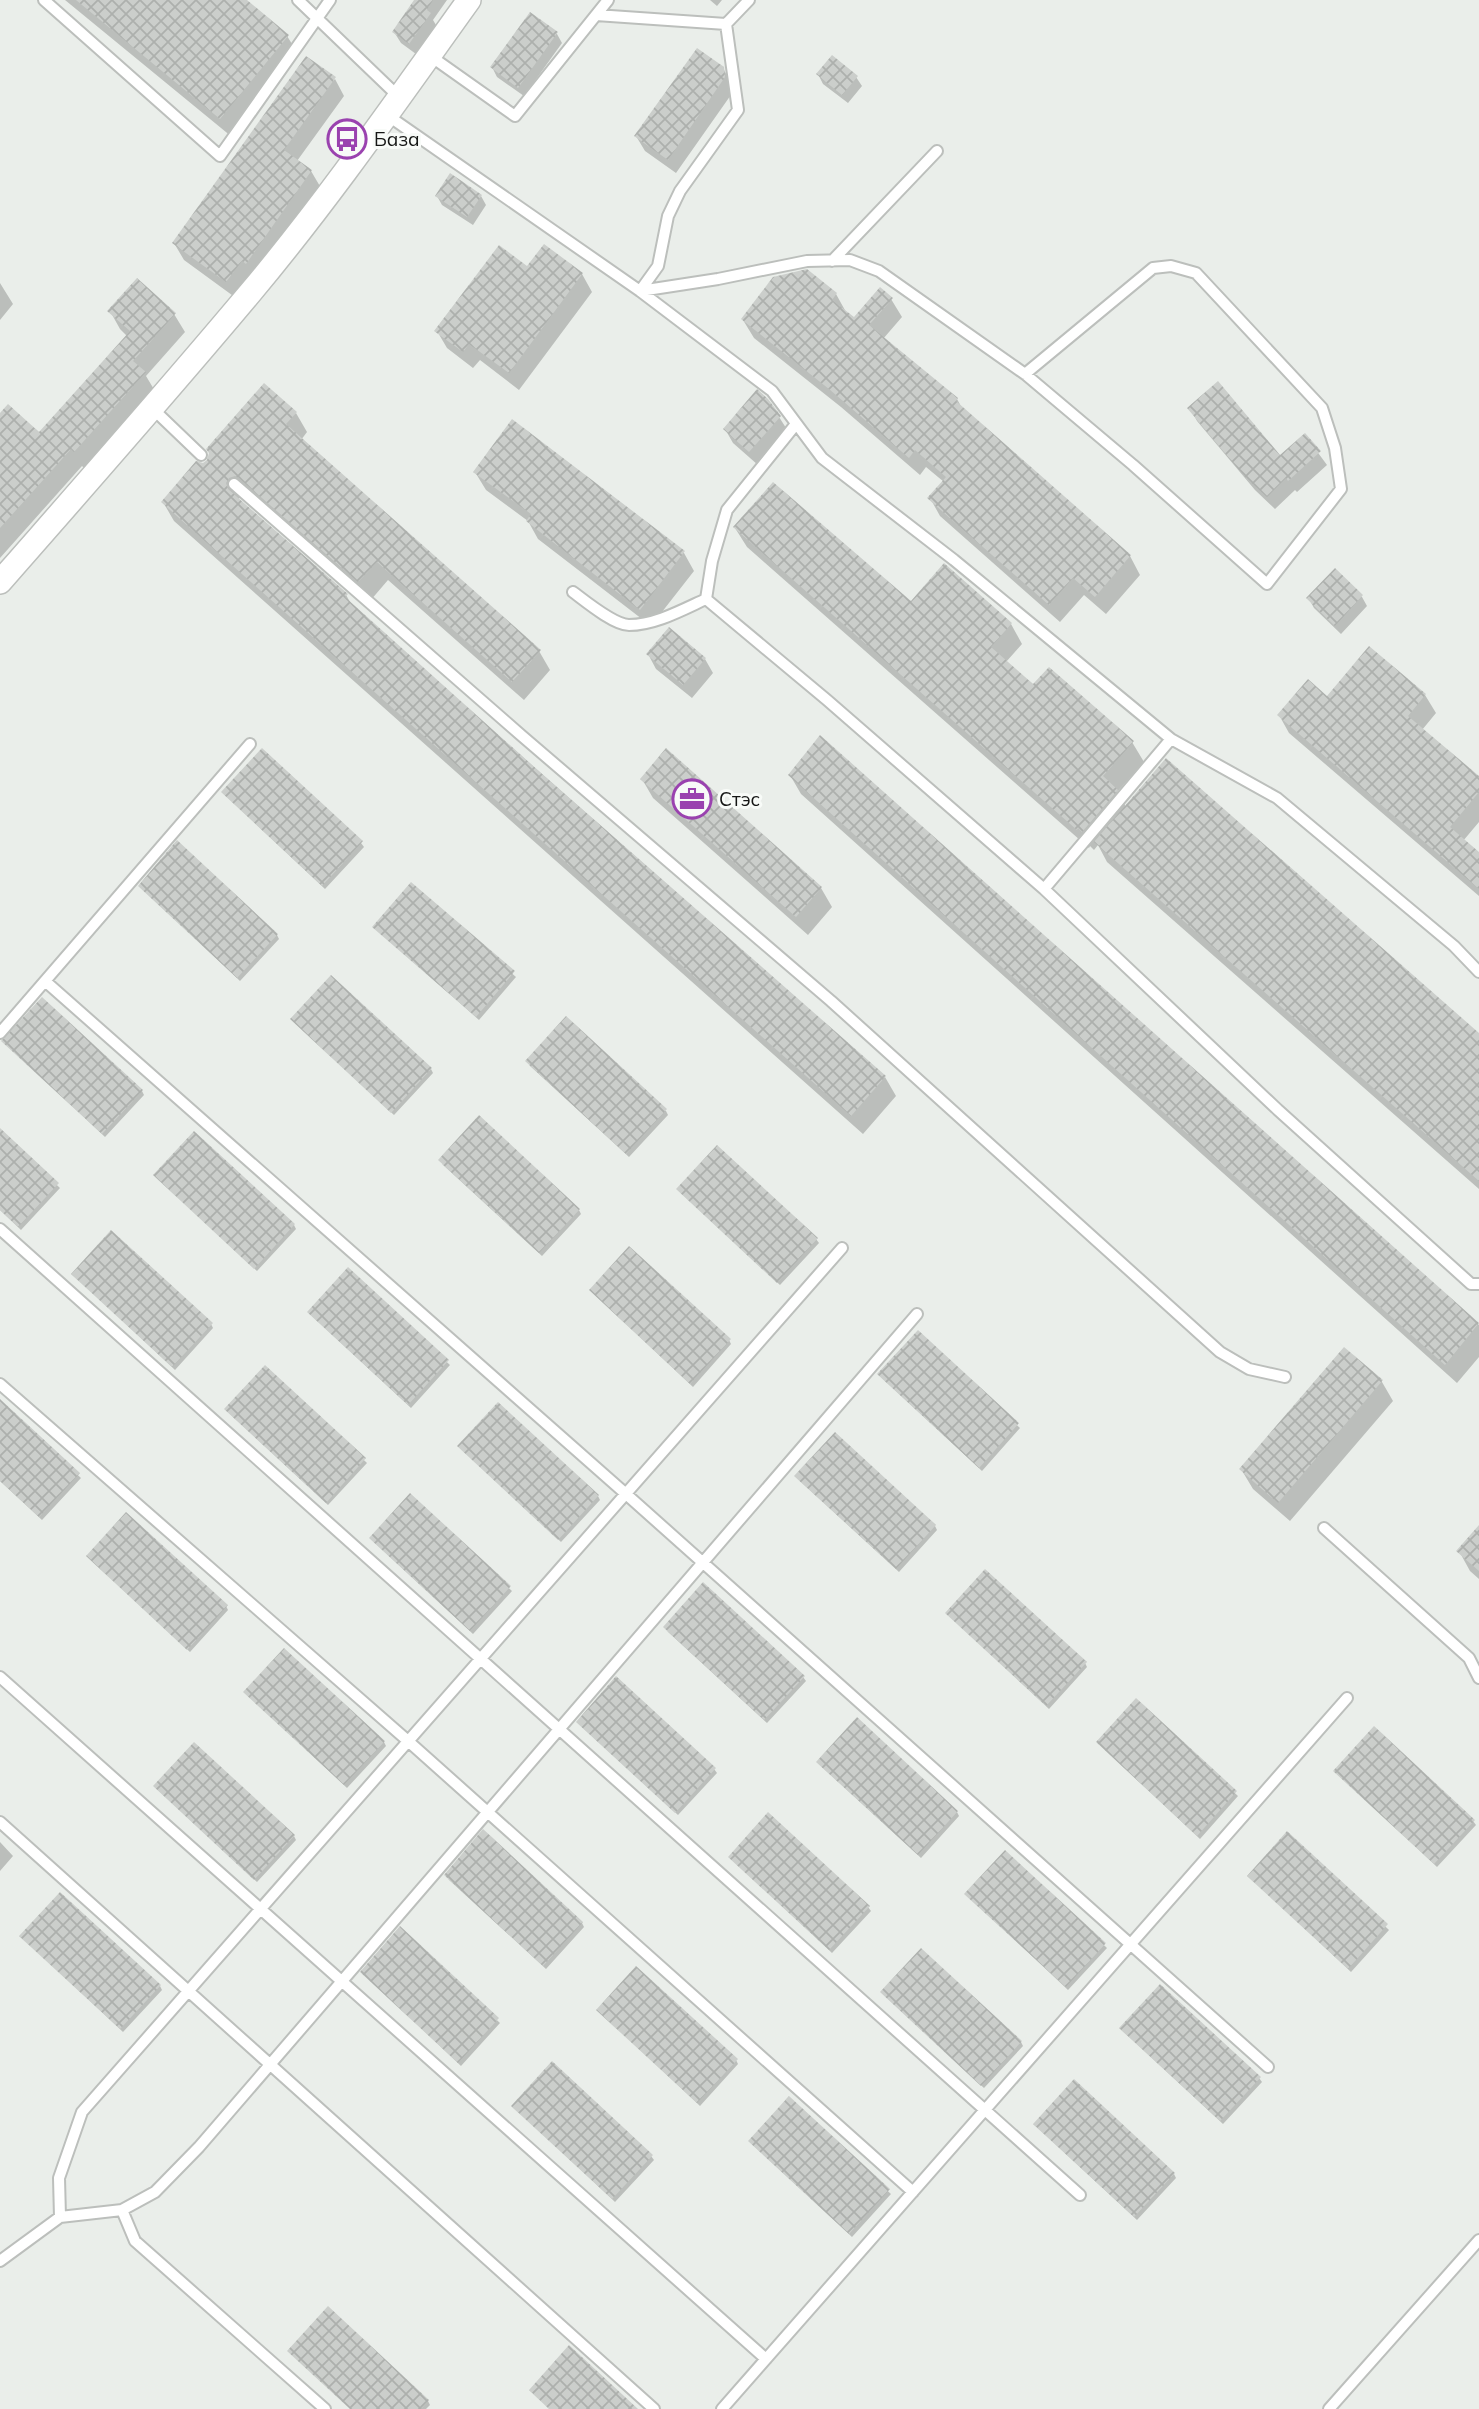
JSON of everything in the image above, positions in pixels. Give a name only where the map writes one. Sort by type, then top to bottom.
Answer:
[{"type":"street","points":[[0,582],[251,292],[393,106],[469,0]]},
{"type":"lane","points":[[44,0],[220,156],[330,0]]},
{"type":"lane","points":[[298,0],[317,16],[393,106],[772,391],[822,458],[954,560],[1171,739],[1277,797],[1454,946],[1479,972]]},
{"type":"lane","points":[[429,55],[515,117],[608,0]]},
{"type":"lane","points":[[726,24],[749,0]]},
{"type":"lane","points":[[596,15],[726,24]]},
{"type":"lane","points":[[640,291],[659,265],[668,216],[680,191],[738,110],[726,24]]},
{"type":"lane","points":[[832,261],[937,151]]},
{"type":"lane","points":[[640,291],[807,261],[850,260],[879,271],[1024,374],[1133,465],[1267,584],[1341,489],[1335,448],[1322,408],[1196,273],[1171,266],[1153,268],[1024,374]]},
{"type":"lane","points":[[153,408],[201,455]]},
{"type":"lane","points":[[706,599],[712,561],[727,510],[796,424]]},
{"type":"lane","points":[[234,484],[831,1001],[1220,1352],[1249,1369],[1285,1377]]},
{"type":"lane","points":[[573,592],[597,610],[626,625],[663,618],[706,599]]},
{"type":"lane","points":[[706,599],[827,700],[1044,889],[1298,1128],[1471,1284],[1479,1284]]},
{"type":"lane","points":[[1044,889],[1171,739]]},
{"type":"lane","points":[[0,1033],[250,744]]},
{"type":"lane","points":[[45,981],[626,1494],[1268,2067]]},
{"type":"lane","points":[[0,1229],[1080,2194]]},
{"type":"lane","points":[[60,2217],[59,2178],[82,2112],[842,1248]]},
{"type":"lane","points":[[0,2261],[60,2217],[122,2210],[155,2192],[199,2147],[917,1314]]},
{"type":"lane","points":[[0,1384],[408,1741],[913,2192]]},
{"type":"lane","points":[[1324,1528],[1469,1658],[1479,1678]]},
{"type":"lane","points":[[0,1677],[766,2359]]},
{"type":"lane","points":[[722,2409],[1347,1698]]},
{"type":"lane","points":[[0,1822],[654,2409]]},
{"type":"lane","points":[[122,2210],[135,2241],[325,2409]]},
{"type":"lane","points":[[1329,2409],[1479,2240]]},
{"type":"building","points":[[76,0],[247,0],[289,35],[220,119]]},
{"type":"building","points":[[414,0],[433,0],[427,10],[431,13],[409,44],[392,32]]},
{"type":"building","points":[[530,12],[558,32],[518,88],[490,67]]},
{"type":"building","points":[[697,48],[724,67],[725,77],[668,160],[634,136]]},
{"type":"building","points":[[832,55],[858,76],[842,95],[816,74]]},
{"type":"building","points":[[306,56],[336,77],[284,150],[312,170],[246,264],[242,261],[226,282],[172,243]]},
{"type":"building","points":[[450,173],[482,195],[467,217],[435,196]]},
{"type":"building","points":[[544,244],[583,273],[509,373],[469,344],[463,352],[434,331],[499,245],[527,266]]},
{"type":"building","points":[[807,269],[837,293],[832,300],[854,317],[880,287],[893,298],[869,325],[958,398],[956,401],[1131,555],[1095,597],[1073,578],[1049,605],[927,498],[946,477],[915,450],[909,458],[829,389],[741,319],[773,277]]},
{"type":"building","points":[[137,278],[176,313],[133,361],[146,372],[74,452],[71,449],[0,528],[0,413],[8,404],[39,432],[130,331],[107,311]]},
{"type":"building","points":[[1218,381],[1280,455],[1305,433],[1321,451],[1288,481],[1286,478],[1267,497],[1245,477],[1187,408]]},
{"type":"building","points":[[264,383],[297,412],[286,424],[541,650],[512,682],[377,562],[358,582],[239,478],[229,478],[226,483],[228,489],[348,594],[345,597],[541,773],[886,1076],[851,1116],[161,502],[196,461],[203,463],[207,460],[209,453],[206,449]]},
{"type":"building","points":[[757,389],[781,416],[749,452],[723,429]]},
{"type":"building","points":[[512,419],[685,551],[640,610],[526,521],[531,514],[473,472]]},
{"type":"building","points":[[773,482],[911,601],[944,563],[1012,623],[991,647],[1033,684],[1049,667],[1134,741],[1103,776],[1118,790],[1082,832],[733,527]]},
{"type":"building","points":[[1335,568],[1363,595],[1335,626],[1306,598]]},
{"type":"building","points":[[669,627],[706,658],[683,685],[646,654]]},
{"type":"building","points":[[1369,646],[1426,694],[1408,716],[1479,776],[1479,792],[1450,827],[1479,852],[1479,889],[1277,715],[1308,679],[1327,696]]},
{"type":"building","points":[[820,735],[1479,1323],[1445,1365],[788,775]]},
{"type":"building","points":[[262,748],[363,841],[322,886],[221,792]]},
{"type":"building","points":[[666,748],[822,887],[796,917],[640,779]]},
{"type":"building","points":[[1166,758],[1479,1033],[1479,1181],[1094,842]]},
{"type":"building","points":[[177,840],[278,934],[237,978],[138,886]]},
{"type":"building","points":[[411,882],[515,971],[476,1017],[372,927]]},
{"type":"building","points":[[331,975],[432,1068],[391,1113],[290,1019]]},
{"type":"building","points":[[42,997],[143,1090],[102,1134],[1,1041]]},
{"type":"building","points":[[566,1016],[667,1109],[626,1154],[525,1061]]},
{"type":"building","points":[[479,1115],[580,1209],[539,1253],[438,1160]]},
{"type":"building","points":[[0,1128],[59,1183],[18,1227],[0,1210]]},
{"type":"building","points":[[194,1131],[295,1224],[254,1269],[153,1175]]},
{"type":"building","points":[[717,1145],[818,1238],[777,1283],[676,1189]]},
{"type":"building","points":[[111,1230],[213,1323],[172,1367],[71,1274]]},
{"type":"building","points":[[629,1246],[731,1339],[690,1384],[589,1290]]},
{"type":"building","points":[[348,1267],[449,1360],[408,1405],[307,1312]]},
{"type":"building","points":[[918,1330],[1019,1423],[979,1468],[877,1374]]},
{"type":"building","points":[[1344,1347],[1383,1380],[1278,1503],[1239,1469]]},
{"type":"building","points":[[265,1365],[366,1458],[326,1503],[224,1409]]},
{"type":"building","points":[[0,1399],[80,1473],[39,1517],[0,1481]]},
{"type":"building","points":[[498,1402],[599,1495],[558,1540],[457,1446]]},
{"type":"building","points":[[835,1432],[936,1525],[896,1569],[794,1476]]},
{"type":"building","points":[[410,1493],[511,1586],[470,1631],[369,1538]]},
{"type":"building","points":[[126,1512],[228,1605],[187,1650],[86,1556]]},
{"type":"building","points":[[1479,1525],[1479,1571],[1456,1551]]},
{"type":"building","points":[[985,1569],[1087,1662],[1046,1706],[945,1613]]},
{"type":"building","points":[[703,1582],[805,1676],[764,1720],[663,1627]]},
{"type":"building","points":[[284,1648],[385,1741],[344,1785],[243,1692]]},
{"type":"building","points":[[616,1676],[716,1768],[675,1813],[576,1722]]},
{"type":"building","points":[[1136,1698],[1237,1791],[1197,1836],[1096,1742]]},
{"type":"building","points":[[857,1717],[958,1811],[918,1855],[816,1762]]},
{"type":"building","points":[[1374,1726],[1475,1820],[1434,1864],[1333,1771]]},
{"type":"building","points":[[194,1742],[295,1835],[254,1880],[153,1786]]},
{"type":"building","points":[[768,1812],[870,1906],[829,1950],[728,1857]]},
{"type":"building","points":[[483,1829],[583,1922],[543,1966],[444,1875]]},
{"type":"building","points":[[1287,1831],[1388,1924],[1348,1969],[1247,1876]]},
{"type":"building","points":[[1005,1850],[1106,1943],[1066,1987],[964,1894]]},
{"type":"building","points":[[60,1892],[161,1985],[120,2029],[19,1936]]},
{"type":"building","points":[[400,1926],[499,2018],[458,2063],[360,1972]]},
{"type":"building","points":[[921,1948],[1022,2041],[981,2086],[880,1992]]},
{"type":"building","points":[[636,1966],[738,2059],[697,2103],[596,2010]]},
{"type":"building","points":[[1160,1984],[1261,2077],[1220,2121],[1119,2028]]},
{"type":"building","points":[[552,2061],[653,2155],[612,2199],[511,2106]]},
{"type":"building","points":[[1074,2079],[1175,2173],[1134,2217],[1033,2124]]},
{"type":"building","points":[[789,2096],[890,2189],[849,2234],[748,2141]]},
{"type":"building","points":[[328,2306],[429,2400],[421,2409],[350,2409],[287,2351]]},
{"type":"building","points":[[569,2345],[638,2409],[549,2409],[529,2390]]},
{"type":"place","name":"База","points":[[347,139]]},
{"type":"place","name":"Стэс","points":[[692,799]]}]
